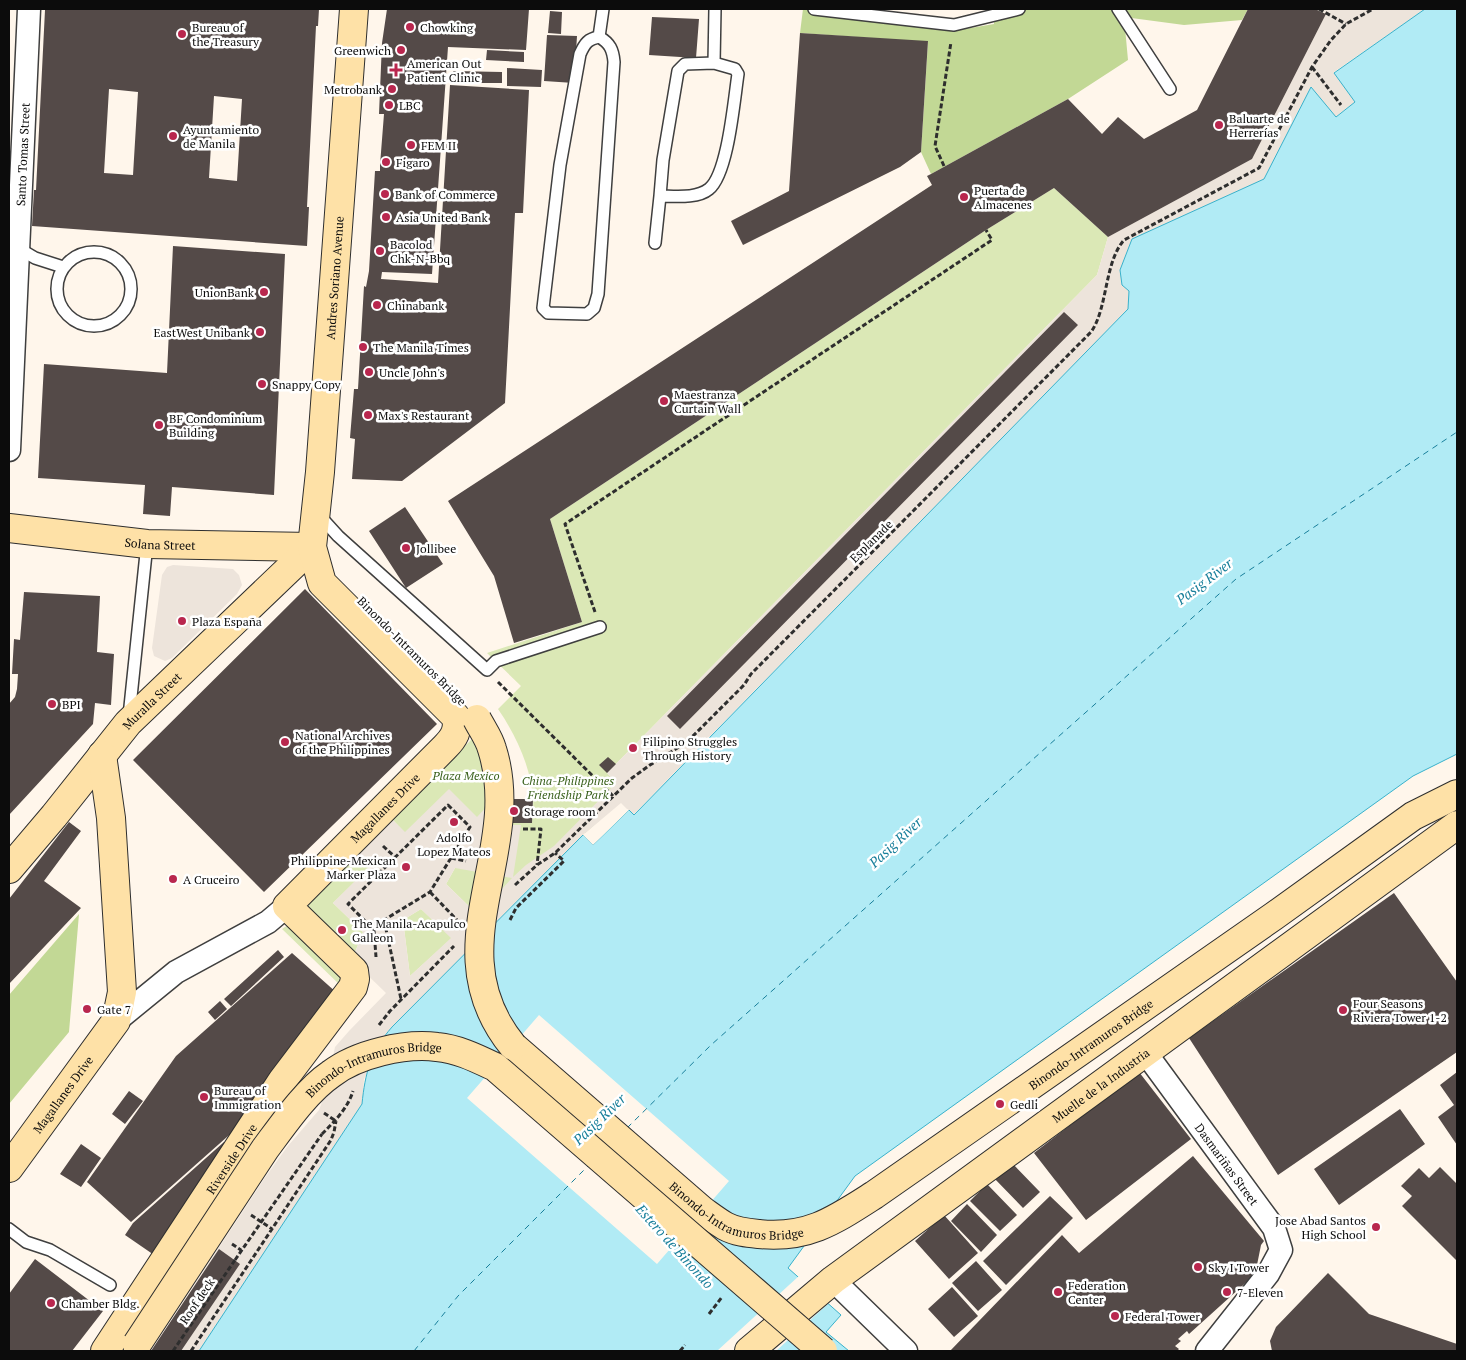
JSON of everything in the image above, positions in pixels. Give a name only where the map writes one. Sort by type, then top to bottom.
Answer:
[{"type":"street","name":"Santo Tomas Street","points":[[9,450],[14,248],[28,9]]},
{"type":"street","name":"Andres Soriano Avenue","points":[[312,547],[354,9]]},
{"type":"street","name":"Solana Street","points":[[9,528],[147,544],[312,547]]},
{"type":"street","name":"Binondo-Intramuros Bridge","points":[[312,547],[343,582],[458,696],[476,719],[492,748],[496,764],[499,811],[481,919],[478,956],[481,983],[490,1013],[501,1032],[513,1046],[703,1211],[725,1226],[747,1233],[786,1235],[810,1231],[828,1224],[1266,922],[1413,816],[1457,794]]},
{"type":"street","name":"Muralla Street","points":[[9,869],[128,723],[312,547]]},
{"type":"street","name":"Magallanes Drive","points":[[9,1168],[116,1021],[176,972],[261,926],[287,906],[445,747],[457,728],[456,717],[322,583],[312,547]]},
{"type":"street","name":"Magallanes Drive","points":[[102,755],[111,818],[122,992],[116,1021]]},
{"type":"street","name":"Muelle de la Industria","points":[[749,1351],[823,1288],[1457,825]]},
{"type":"street","name":"Riverside Drive","points":[[105,1351],[282,1082],[353,987],[354,971],[287,906]]},
{"type":"street","name":"Binondo-Intramuros Bridge","points":[[134,1348],[265,1149],[287,1119],[313,1090],[330,1074],[351,1061],[377,1052],[401,1048],[436,1047],[471,1055],[495,1066],[822,1351]]},
{"type":"street","name":"Dasmariñas Street","points":[[1145,1052],[1274,1228],[1281,1250],[1268,1274],[1208,1351]]},
{"type":"street","points":[[823,1288],[906,1351]]},
{"type":"lane","points":[[599,37],[603,9]]},
{"type":"lane","points":[[714,63],[715,9]]},
{"type":"lane","points":[[814,9],[954,24],[1019,9]]},
{"type":"lane","points":[[1118,9],[1170,89]]},
{"type":"lane","points":[[599,37],[608,42],[613,53],[614,62],[598,294],[594,308],[587,314],[548,313],[543,308],[559,175],[580,54],[584,45],[590,39],[599,37]]},
{"type":"lane","points":[[655,242],[663,160],[678,71],[685,64],[714,63],[734,69],[738,74],[721,172],[708,190],[696,195],[660,196]]},
{"type":"lane","points":[[14,248],[35,258],[63,267]]},
{"type":"lane","points":[[93,251],[105,253],[115,258],[124,266],[129,276],[130,300],[116,319],[106,324],[83,325],[72,320],[64,312],[58,301],[56,290],[58,278],[63,267],[71,259],[82,253],[93,251]]},
{"type":"lane","points":[[316,512],[338,536],[486,670],[496,662],[600,627]]},
{"type":"lane","points":[[128,723],[147,544]]},
{"type":"lane","points":[[9,1229],[26,1242],[50,1250],[110,1285]]},
{"type":"path","points":[[1319,9],[1346,24]]},
{"type":"path","name":"Esplanade","points":[[529,872],[555,853],[632,778],[650,764],[687,742],[744,685],[751,674],[1091,332],[1097,320],[1119,246],[1124,240],[1258,168],[1312,67],[1331,40],[1346,24],[1373,9]]},
{"type":"path","points":[[944,166],[935,146],[954,24]]},
{"type":"path","points":[[1312,67],[1341,105]]},
{"type":"path","points":[[600,627],[564,524],[992,240],[986,230]]},
{"type":"path","points":[[486,670],[613,796]]},
{"type":"path","points":[[374,930],[384,920],[430,892],[470,827],[448,804],[348,904],[374,930],[376,964]]},
{"type":"path","points":[[537,865],[541,829]]},
{"type":"path","points":[[379,842],[395,857]]},
{"type":"path","points":[[508,926],[511,914],[516,908],[564,861],[555,853]]},
{"type":"path","points":[[430,892],[459,922]]},
{"type":"path","points":[[384,920],[401,1000]]},
{"type":"path","points":[[345,1093],[352,1087]]},
{"type":"path","points":[[319,1117],[325,1111]]},
{"type":"path","name":"Roof deck","points":[[173,1351],[322,1134],[336,1121],[331,1140],[272,1229]]},
{"type":"path","points":[[191,1351],[272,1229],[249,1213]]},
{"type":"path","points":[[709,1314],[725,1293]]},
{"type":"path","points":[[680,1351],[685,1345]]},
{"type":"green space","points":[[803,9],[874,9],[959,30],[994,24],[994,9],[1248,9],[1242,20],[1184,25],[1124,17],[1128,60],[1068,99],[931,174],[921,152],[928,42],[800,33]]},
{"type":"green space","points":[[1054,188],[1108,237],[1097,275],[607,773],[628,795],[583,835],[542,877],[513,878],[478,915],[446,884],[455,868],[493,825],[477,817],[405,833],[392,819],[473,738],[482,753],[494,823],[532,823],[532,787],[526,763],[511,730],[498,709],[521,686],[487,653],[582,622],[550,519],[986,230]]},
{"type":"green space","points":[[356,856],[369,868],[333,903],[363,932],[352,960],[374,982],[301,910]]},
{"type":"green space","points":[[421,909],[452,938],[410,976],[403,920]]},
{"type":"green space","points":[[79,914],[69,1032],[9,1104],[9,995]]},
{"type":"green space","points":[[291,923],[346,973],[342,987],[282,929]]},
{"type":"shaded area","points":[[1322,9],[1425,9],[1334,72],[1355,102],[1335,117],[1311,88],[1264,179],[1132,239],[1128,309],[633,815],[621,803],[583,835],[392,1027],[364,1079],[362,1104],[199,1351],[151,1351],[264,1179],[287,1147],[319,1110],[325,1094],[335,1047],[386,993],[352,960],[363,932],[333,903],[368,868],[356,855],[392,819],[405,832],[449,789],[477,817],[493,800],[493,825],[521,825],[513,877],[526,865],[554,846],[616,783],[607,773],[1097,275],[1108,237],[1252,159],[1326,14]],"holes":[[[455,868],[512,878],[478,915],[446,884]],[[421,909],[451,938],[410,976],[403,920]]]},
{"type":"shaded area","name":"Plaza España","points":[[173,565],[233,569],[239,575],[242,585],[237,594],[172,658],[165,661],[154,656],[152,648],[162,575],[167,567]]},
{"type":"water","points":[[1425,9],[1457,9],[1457,754],[1413,776],[855,1176],[788,1268],[841,1315],[826,1332],[849,1351],[199,1351],[362,1104],[370,1063],[379,1045],[392,1027],[583,835],[593,845],[629,810],[634,815],[1128,309],[1129,291],[1122,285],[1120,270],[1132,239],[1264,179],[1311,87],[1336,117],[1355,102],[1334,73]]},
{"type":"pier","points":[[627,809],[629,810],[593,845],[583,835],[585,833],[593,842]]},
{"type":"pier","points":[[539,1015],[729,1181],[657,1264],[467,1098]]},
{"type":"pier","points":[[800,1275],[830,1302],[776,1351],[717,1351]]},
{"type":"building","name":"Ayuntamiento de Manila","points":[[41,9],[319,9],[318,26],[316,26],[307,207],[309,207],[307,246],[32,226],[34,190],[36,190],[45,10]],"holes":[[[109,89],[138,92],[133,175],[104,173]],[[214,96],[242,99],[237,181],[209,178]]]},
{"type":"building","points":[[387,9],[529,9],[526,50],[448,47],[432,274],[382,272],[381,279],[438,283],[450,85],[529,90],[523,213],[515,213],[505,403],[402,481],[352,479],[355,439],[350,438],[354,389],[358,389],[364,286],[366,287],[369,271],[375,171],[380,171],[384,114],[379,114],[382,43]]},
{"type":"building","name":"Maestranza Curtain Wall","points":[[1248,9],[1315,9],[1326,14],[1252,159],[1108,237],[1054,188],[986,230],[550,519],[582,622],[514,643],[494,576],[448,501],[932,185],[927,176],[1068,99],[1102,134],[1118,117],[1144,139],[1197,110]]},
{"type":"building","points":[[550,11],[562,12],[561,34],[548,33]]},
{"type":"building","points":[[652,17],[699,19],[696,58],[649,55]]},
{"type":"building","points":[[800,33],[928,41],[921,152],[900,167],[743,245],[731,221],[789,191]]},
{"type":"building","points":[[547,35],[577,36],[574,83],[544,81]]},
{"type":"building","points":[[487,50],[524,52],[524,62],[486,60]]},
{"type":"building","points":[[507,68],[542,70],[541,87],[507,86]]},
{"type":"building","points":[[453,71],[502,72],[502,83],[453,83]]},
{"type":"building","name":"BF Condominium Building","points":[[173,246],[285,254],[274,495],[172,487],[170,516],[143,514],[145,485],[38,478],[44,364],[167,373]]},
{"type":"building","points":[[1064,312],[1078,325],[680,729],[667,716]]},
{"type":"building","name":"Jollibee","points":[[405,507],[443,564],[406,588],[369,531]]},
{"type":"building","name":"National Archives of the Philippines","points":[[305,589],[437,724],[264,892],[133,760]]},
{"type":"building","name":"BPI","points":[[24,592],[100,596],[97,652],[114,654],[111,705],[95,703],[93,724],[9,815],[9,704],[15,697],[17,689],[18,674],[12,674],[14,639],[20,640]]},
{"type":"building","points":[[608,757],[616,764],[607,773],[599,765]]},
{"type":"building","name":"Storage room","points":[[495,799],[533,799],[532,823],[494,823]]},
{"type":"building","points":[[69,822],[81,831],[44,881],[81,908],[9,984],[9,899]]},
{"type":"building","name":"Four Seasons Riviera Tower 1-2","points":[[1394,893],[1457,982],[1457,1052],[1278,1175],[1189,1038]]},
{"type":"building","points":[[278,950],[284,957],[231,1006],[224,999]]},
{"type":"building","name":"Bureau of Immigration","points":[[292,953],[337,993],[245,1121],[131,1222],[87,1182],[176,1056]]},
{"type":"building","points":[[220,1001],[227,1009],[215,1020],[208,1012]]},
{"type":"building","points":[[1139,1072],[1191,1139],[1086,1220],[1034,1153]]},
{"type":"building","points":[[1457,1072],[1457,1145],[1438,1117],[1454,1105],[1440,1085]]},
{"type":"building","points":[[129,1091],[143,1101],[125,1124],[112,1114]]},
{"type":"building","points":[[1400,1109],[1425,1144],[1339,1205],[1314,1169]]},
{"type":"building","points":[[224,1142],[231,1149],[157,1257],[125,1235],[133,1223]]},
{"type":"building","points":[[81,1144],[101,1158],[81,1187],[60,1174]]},
{"type":"building","points":[[1193,1156],[1264,1241],[1261,1245],[1257,1265],[1261,1269],[1189,1334],[1187,1331],[1178,1339],[1181,1341],[1175,1346],[1179,1349],[1177,1351],[950,1351],[1062,1235],[1079,1253]]},
{"type":"building","points":[[1010,1161],[1040,1192],[1023,1208],[993,1177]]},
{"type":"building","points":[[1440,1167],[1457,1184],[1457,1261],[1402,1206],[1412,1196],[1401,1186],[1419,1168],[1429,1178]]},
{"type":"building","points":[[987,1184],[1017,1215],[1000,1231],[970,1201]]},
{"type":"building","points":[[1050,1196],[1073,1218],[1006,1285],[983,1261]]},
{"type":"building","points":[[967,1204],[997,1235],[981,1252],[951,1221]]},
{"type":"building","points":[[944,1215],[978,1253],[949,1279],[915,1241]]},
{"type":"building","points":[[219,1249],[240,1264],[181,1351],[151,1351]]},
{"type":"building","name":"Chamber Bldg.","points":[[35,1259],[103,1311],[72,1351],[9,1351],[9,1294]]},
{"type":"building","points":[[976,1261],[1002,1290],[978,1311],[952,1283]]},
{"type":"building","points":[[1328,1273],[1369,1314],[1457,1344],[1457,1351],[1272,1351],[1270,1341],[1276,1327]]},
{"type":"building","points":[[952,1287],[978,1316],[954,1337],[928,1309]]},
{"type":"ferry route","points":[[627,1128],[711,1045],[1236,579],[1457,432]]},
{"type":"ferry route","points":[[414,1351],[458,1296],[588,1166]]},
{"type":"place","name":"Chowking","points":[[410,27]]},
{"type":"place","name":"Bureau of the Treasury","points":[[182,34]]},
{"type":"place","name":"Greenwich","points":[[401,50]]},
{"type":"place","name":"American Out Patient Clinic","points":[[396,70]]},
{"type":"place","name":"Metrobank","points":[[392,89]]},
{"type":"place","name":"LBC","points":[[389,105]]},
{"type":"place","name":"Baluarte de Herrerías","points":[[1219,125]]},
{"type":"place","name":"Ayuntamiento de Manila","points":[[173,136]]},
{"type":"place","name":"FEM II","points":[[411,145]]},
{"type":"place","name":"Figaro","points":[[386,162]]},
{"type":"place","name":"Bank of Commerce","points":[[385,194]]},
{"type":"place","name":"Puerta de Almacenes","points":[[964,197]]},
{"type":"place","name":"Asia United Bank","points":[[386,217]]},
{"type":"place","name":"Bacolod Chk-N-Bbq","points":[[380,251]]},
{"type":"place","name":"UnionBank","points":[[264,292]]},
{"type":"place","name":"Chinabank","points":[[377,305]]},
{"type":"place","name":"EastWest Unibank","points":[[260,332]]},
{"type":"place","name":"The Manila Times","points":[[363,347]]},
{"type":"place","name":"Uncle John's","points":[[369,372]]},
{"type":"place","name":"Snappy Copy","points":[[262,384]]},
{"type":"place","name":"Maestranza Curtain Wall","points":[[664,401]]},
{"type":"place","name":"Max's Restaurant","points":[[368,415]]},
{"type":"place","name":"BF Condominium Building","points":[[159,425]]},
{"type":"place","name":"Jollibee","points":[[406,548]]},
{"type":"place","name":"Plaza España","points":[[182,621]]},
{"type":"place","name":"BPI","points":[[52,704]]},
{"type":"place","name":"National Archives of the Philippines","points":[[285,742]]},
{"type":"place","name":"Filipino Struggles Through History","points":[[633,748]]},
{"type":"place","name":"Storage room","points":[[514,811]]},
{"type":"place","name":"Adolfo Lopez Mateos","points":[[454,822]]},
{"type":"place","name":"Philippine-Mexican Marker Plaza","points":[[406,867]]},
{"type":"place","name":"A Cruceiro","points":[[173,879]]},
{"type":"place","name":"The Manila-Acapulco Galleon","points":[[342,930]]},
{"type":"place","name":"Gate 7","points":[[87,1009]]},
{"type":"place","name":"Four Seasons Riviera Tower 1-2","points":[[1343,1010]]},
{"type":"place","name":"Bureau of Immigration","points":[[204,1097]]},
{"type":"place","name":"Gedli","points":[[1000,1104]]},
{"type":"place","name":"Jose Abad Santos High School","points":[[1376,1227]]},
{"type":"place","name":"Sky I Tower","points":[[1198,1267]]},
{"type":"place","name":"Federation Center","points":[[1058,1292]]},
{"type":"place","name":"7-Eleven","points":[[1227,1292]]},
{"type":"place","name":"Chamber Bldg.","points":[[51,1303]]},
{"type":"place","name":"Federal Tower","points":[[1115,1316]]},
{"type":"water label","name":"Pasig River","points":[[1204,581]]},
{"type":"water label","name":"Pasig River","points":[[895,842]]},
{"type":"water label","name":"Pasig River","points":[[599,1119]]},
{"type":"water label","name":"Estero de Binondo","points":[[675,1246]]},
{"type":"park label","name":"Plaza Mexico","points":[[466,775]]},
{"type":"park label","name":"China-Philippines Friendship Park","points":[[568,787]]}]
